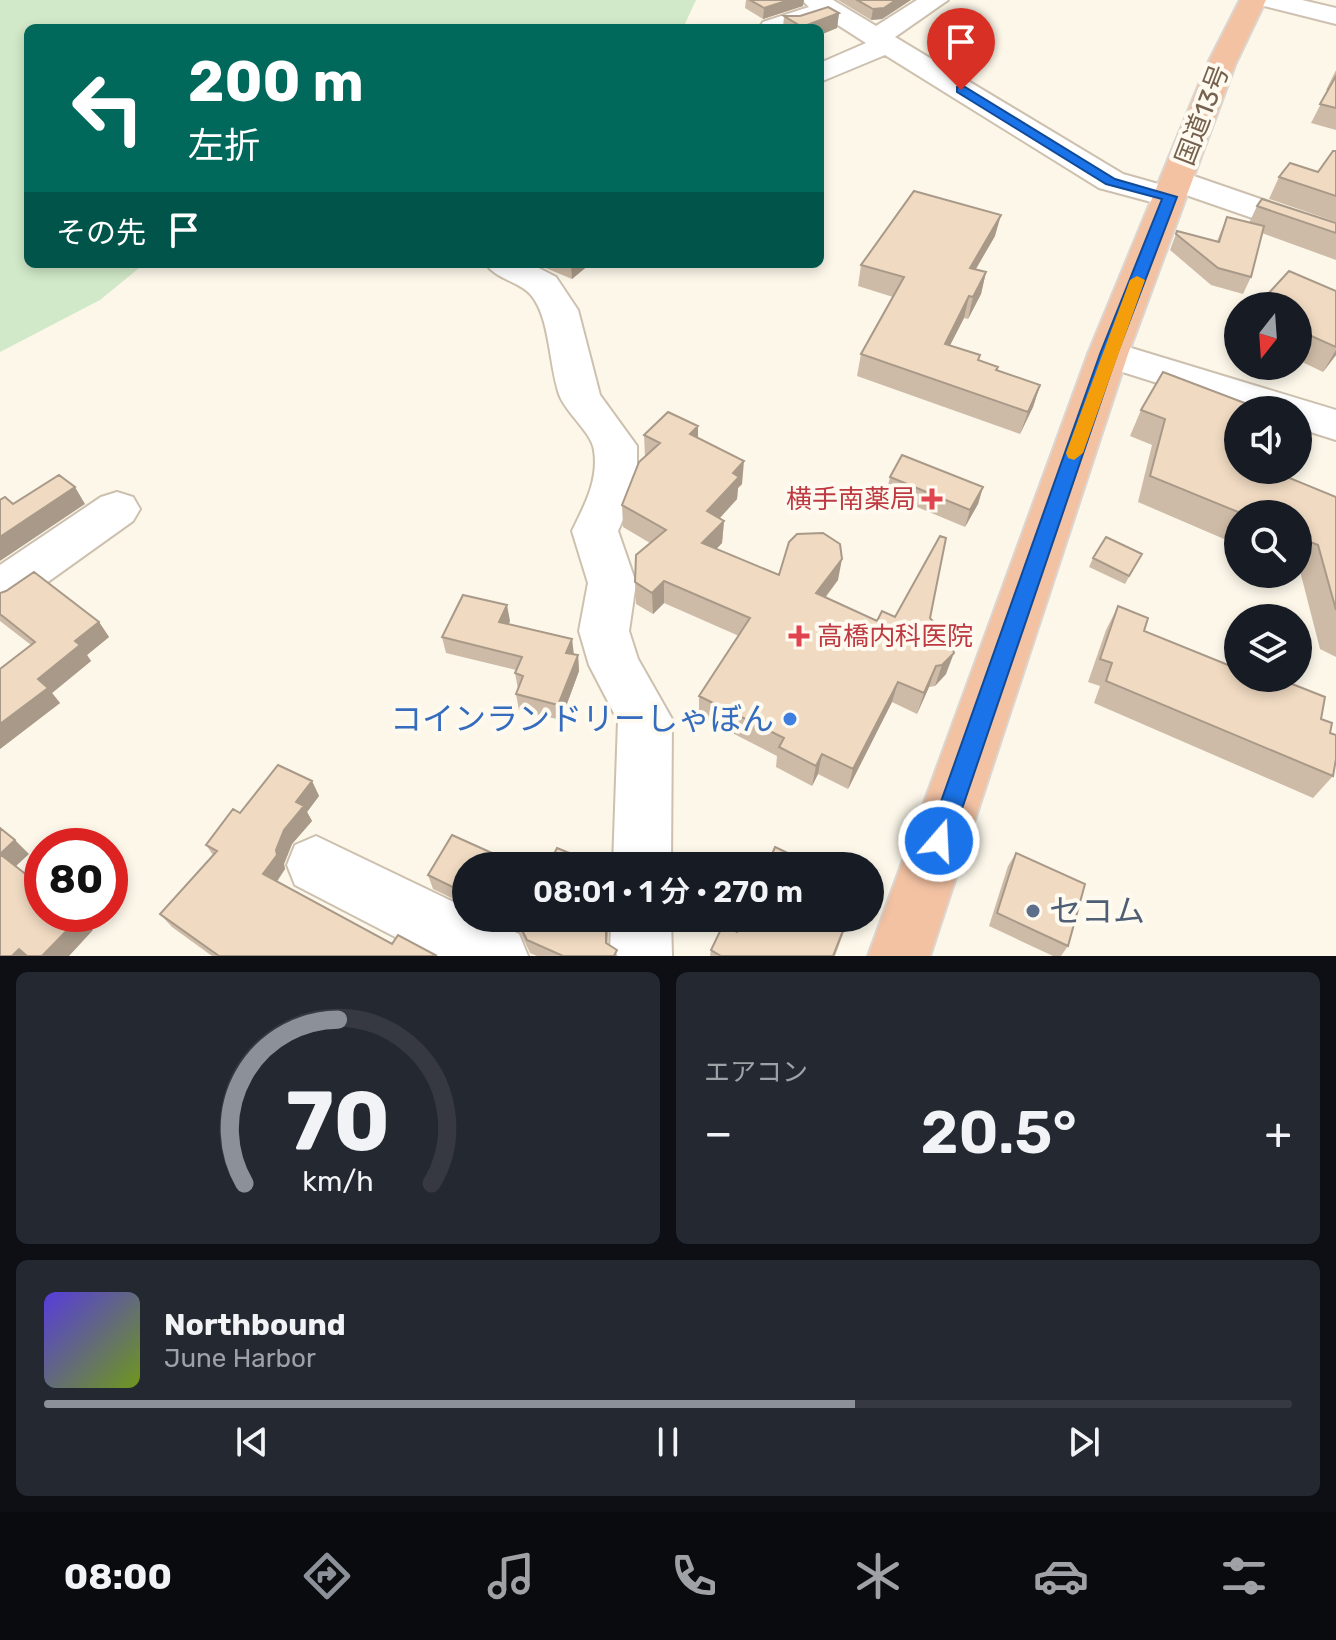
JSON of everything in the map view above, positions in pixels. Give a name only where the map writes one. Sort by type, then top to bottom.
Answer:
[{"type":"highway","name":"国道13号","points":[[899,956],[1108,354],[1221,65],[1253,0]]},
{"type":"street","points":[[824,71],[881,41],[935,0]]},
{"type":"street","points":[[1269,0],[1336,16]]},
{"type":"street","points":[[780,24],[822,4],[1111,181],[1173,189],[1336,237]]},
{"type":"street","points":[[522,268],[543,285],[559,310],[573,377],[581,399],[616,446],[615,487],[595,531],[612,583],[604,631],[615,665],[645,719],[642,852]]},
{"type":"street","points":[[1108,354],[1244,396]]},
{"type":"street","points":[[1312,417],[1336,425]]},
{"type":"street","points":[[0,590],[117,509]]},
{"type":"street","points":[[316,865],[497,956]]},
{"type":"street","points":[[641,932],[641,956]]},
{"type":"green space","points":[[0,0],[696,0],[685,24],[24,24],[24,268],[139,268],[100,300],[0,352]]},
{"type":"building","points":[[750,0],[789,0],[764,8]]},
{"type":"building","points":[[857,0],[896,0],[884,8],[873,9]]},
{"type":"building","points":[[828,7],[839,13],[810,24],[797,24],[784,16],[800,16]]},
{"type":"building","points":[[1336,76],[1336,108],[1320,104]]},
{"type":"building","points":[[1336,151],[1336,196],[1279,177],[1290,163],[1318,172]]},
{"type":"building","points":[[914,191],[1001,215],[970,268],[986,272],[973,297],[969,296],[945,344],[980,355],[978,360],[998,367],[996,370],[1040,385],[1028,412],[861,354],[904,277],[861,265]]},
{"type":"building","points":[[1262,199],[1336,223],[1336,233],[1257,206]]},
{"type":"building","points":[[1227,217],[1264,226],[1251,277],[1218,268],[1176,234],[1177,231],[1219,242]]},
{"type":"building","points":[[1289,271],[1336,291],[1336,347],[1312,336],[1312,292],[1270,292]]},
{"type":"building","points":[[1163,372],[1226,396],[1224,484],[1304,484],[1336,497],[1336,610],[1318,545],[1312,543],[1312,500],[1224,500],[1224,506],[1150,476],[1165,419],[1141,410]]},
{"type":"building","points":[[668,412],[698,426],[690,434],[744,461],[733,473],[739,477],[707,511],[724,521],[702,543],[779,575],[789,542],[797,534],[823,533],[840,544],[842,559],[816,593],[877,621],[882,611],[895,617],[940,536],[946,538],[930,618],[951,643],[954,653],[942,665],[936,666],[924,693],[898,682],[853,769],[822,754],[816,766],[779,747],[784,738],[699,696],[750,618],[664,581],[652,593],[635,582],[636,555],[666,530],[622,505],[639,462],[660,443],[644,435]]},
{"type":"building","points":[[902,455],[983,487],[970,510],[890,477]]},
{"type":"building","points":[[59,475],[75,487],[0,537],[0,500],[5,497],[13,504]]},
{"type":"building","points":[[1106,537],[1142,554],[1129,576],[1093,558]]},
{"type":"building","points":[[34,572],[99,622],[75,641],[80,645],[38,679],[48,688],[0,724],[0,669],[35,642],[0,614],[0,593]]},
{"type":"building","points":[[463,595],[507,605],[499,622],[572,639],[566,653],[578,655],[558,705],[516,694],[523,676],[515,673],[522,657],[442,637]]},
{"type":"building","points":[[1118,606],[1148,618],[1144,631],[1224,663],[1224,692],[1312,692],[1325,697],[1321,719],[1332,723],[1330,733],[1336,735],[1333,776],[1106,681],[1112,663],[1100,659]]},
{"type":"building","points":[[278,765],[312,781],[296,802],[304,806],[284,830],[277,855],[263,874],[392,944],[398,935],[437,956],[219,956],[160,914],[217,851],[206,845],[233,809],[240,813]]},
{"type":"building","points":[[0,828],[15,840],[0,854]]},
{"type":"building","points":[[452,835],[490,852],[452,852],[452,887],[428,875]]},
{"type":"building","name":"セコム","points":[[1016,853],[1085,884],[1068,946],[997,913]]},
{"type":"building","points":[[0,854],[24,873],[24,932],[65,932],[42,956],[27,956],[19,949],[12,956],[0,956]]},
{"type":"building","points":[[523,932],[606,932],[606,943],[617,950],[614,956],[563,956],[527,940]]},
{"type":"building","points":[[720,932],[842,932],[833,956],[721,956],[711,950]]},
{"type":"slow traffic","points":[[1074,453],[1137,280]]},
{"type":"place","name":"横手南薬局","points":[[932,499]]},
{"type":"place","name":"高橋内科医院","points":[[799,636]]},
{"type":"place","name":"コインランドリーしゃぼん","points":[[790,719]]},
{"type":"place","name":"セコム","points":[[1033,911]]},
{"type":"route","points":[[939,841],[1108,354],[1170,197],[1111,181],[961,90]]}]
